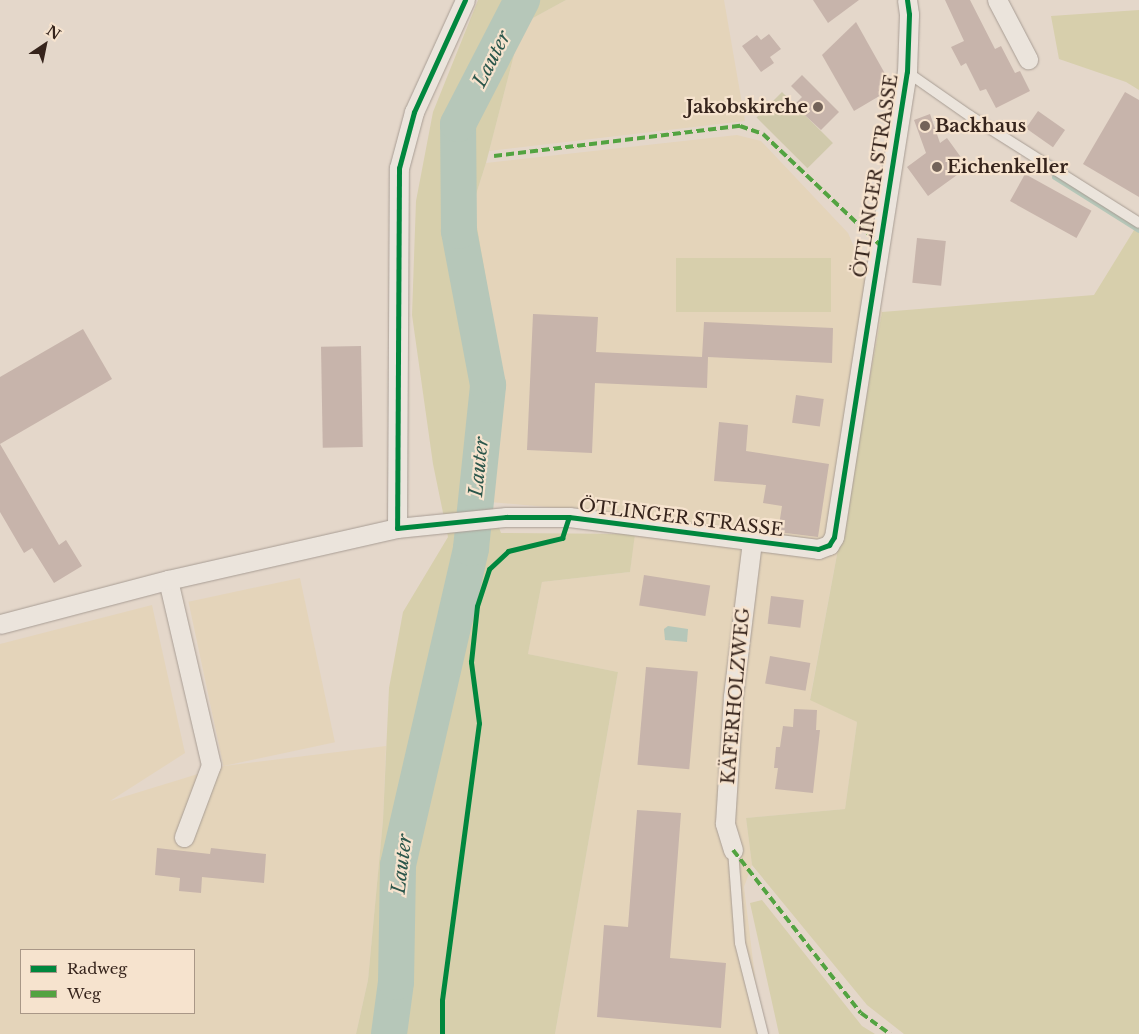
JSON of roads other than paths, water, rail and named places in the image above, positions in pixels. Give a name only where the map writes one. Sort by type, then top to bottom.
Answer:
[{"type":"street","points":[[397,528],[399,168],[414,112],[465,0]]},
{"type":"street","name":"ÖTLINGER STRASSE","points":[[0,624],[168,580],[397,528],[506,517],[569,517],[752,542],[818,549],[829,545],[834,537],[907,72],[909,14],[907,0]]},
{"type":"street","points":[[997,0],[1028,59]]},
{"type":"street","name":"KÄFERHOLZWEG","points":[[733,850],[725,823],[725,813],[733,696],[752,542]]},
{"type":"street","points":[[168,580],[211,765],[184,837]]},
{"type":"lane","points":[[907,72],[978,121],[1139,223]]},
{"type":"lane","points":[[733,850],[740,943],[763,1034]]},
{"type":"waterway","name":"Lauter","points":[[389,1034],[396,982],[398,865],[471,548],[488,385],[459,231],[458,124],[522,0]]},
{"type":"waterway","points":[[1055,177],[1139,230]]},
{"type":"place","name":"Jakobskirche","points":[[818,107]]},
{"type":"place","name":"Backhaus","points":[[925,126]]},
{"type":"place","name":"Eichenkeller","points":[[937,167]]}]
